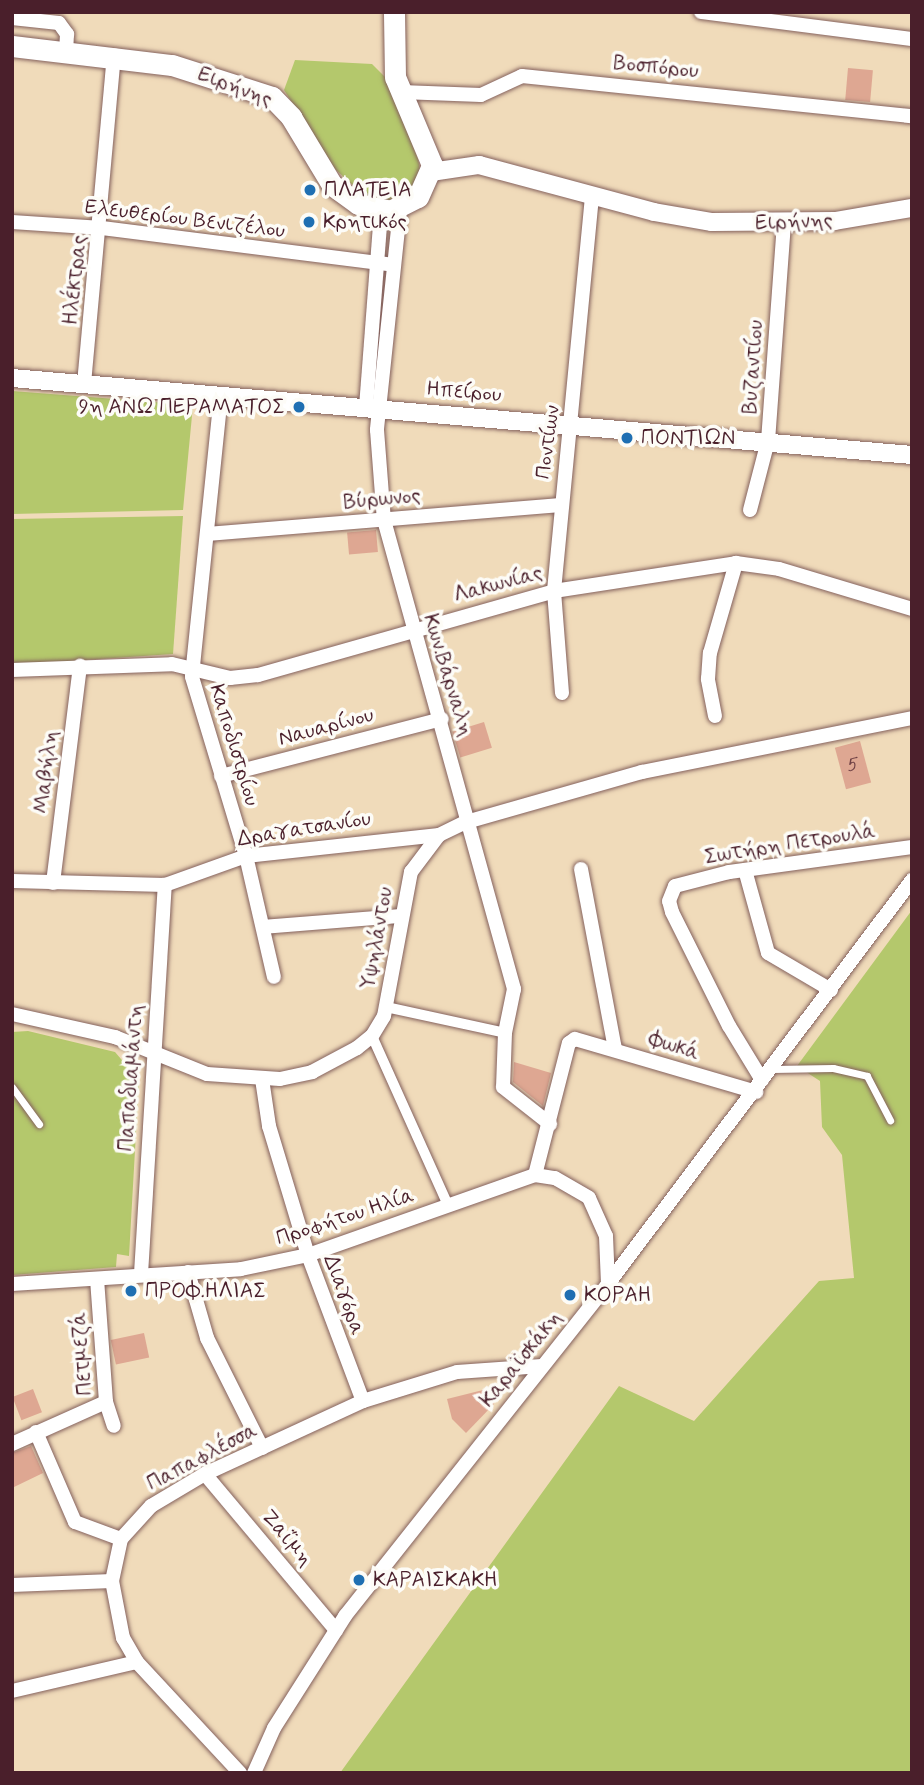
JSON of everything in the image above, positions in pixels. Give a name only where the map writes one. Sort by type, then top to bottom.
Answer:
[{"type":"main road","points":[[390,210],[418,197],[431,172],[430,156],[401,92],[393,61],[394,12]]},
{"type":"main road","name":"Ειρήνης","points":[[12,46],[114,55],[196,71],[272,97],[291,117],[332,185],[358,204],[390,210]]},
{"type":"street","points":[[701,12],[912,39]]},
{"type":"street","points":[[12,18],[59,23],[67,34],[66,51]]},
{"type":"street","name":"Ηλέκτρας","points":[[84,384],[102,228],[114,55]]},
{"type":"street","name":"Βοσπόρου","points":[[401,92],[481,95],[522,76],[912,116]]},
{"type":"street","name":"Ειρήνης","points":[[431,172],[479,165],[592,196],[712,222],[784,225],[912,208]]},
{"type":"street","name":"Ποντίων","points":[[562,693],[554,591],[560,505],[572,424],[592,196]]},
{"type":"street","name":"Κων.Βάρναλη","points":[[390,210],[377,264],[374,407],[384,520],[411,629],[442,719],[466,822],[514,989],[505,1033],[503,1087],[550,1124]]},
{"type":"street","name":"Κων.Βάρναλη","points":[[374,407],[394,265],[390,210]]},
{"type":"street","name":"Ελευθερίου Βενιζέλου","points":[[12,222],[102,228],[394,265]]},
{"type":"street","name":"Βυζαντίου","points":[[750,510],[768,441],[784,225]]},
{"type":"street","name":"Ηπείρου","points":[[12,378],[912,455]]},
{"type":"street","name":"Καποδιστρίου","points":[[220,395],[193,670],[221,776],[246,856],[274,977]]},
{"type":"street","name":"Βύρωνος","points":[[208,534],[560,505]]},
{"type":"street","points":[[715,716],[708,679],[710,653],[736,563]]},
{"type":"street","name":"Λακωνίας","points":[[12,670],[172,664],[230,678],[258,675],[411,629],[554,591],[736,563],[779,569],[911,607]]},
{"type":"street","name":"Μαβήλη","points":[[53,883],[80,666]]},
{"type":"street","name":"Υψηλάντου","points":[[372,1036],[386,1007],[411,872],[439,835],[466,822],[722,753],[912,718]]},
{"type":"street","name":"Ναυαρίνου","points":[[221,776],[442,719]]},
{"type":"street","name":"Δραγατσανίου","points":[[12,881],[166,885],[246,856],[439,835]]},
{"type":"street","name":"Σωτήρη Πετρουλά","points":[[763,1080],[729,1026],[672,912],[669,901],[675,886],[745,870],[912,847]]},
{"type":"street","points":[[581,870],[615,1049]]},
{"type":"street","points":[[745,870],[768,953],[831,990]]},
{"type":"street","name":"Καραϊσκάκη","points":[[254,1773],[274,1728],[336,1630],[608,1284],[912,880]]},
{"type":"street","name":"Παπαδιαμάντη","points":[[141,1274],[166,885]]},
{"type":"street","points":[[263,927],[401,916]]},
{"type":"street","points":[[386,1007],[505,1033]]},
{"type":"street","points":[[12,1014],[116,1037],[153,1055],[207,1074],[262,1079],[312,1072],[372,1036],[448,1205]]},
{"type":"street","name":"Φωκά","points":[[550,1124],[569,1043],[581,1039],[615,1049],[763,1080]]},
{"type":"street","name":"Διαγόρα","points":[[262,1079],[269,1126],[307,1255],[363,1401]]},
{"type":"street","points":[[550,1124],[536,1175],[555,1178],[589,1198],[606,1236],[608,1284]]},
{"type":"street","name":"Προφήτου Ηλία","points":[[12,1284],[240,1269],[307,1255],[536,1175]]},
{"type":"street","points":[[188,1272],[207,1338],[262,1448]]},
{"type":"street","name":"Πετμεζά","points":[[97,1279],[106,1402],[114,1426]]},
{"type":"street","name":"Παπαφλέσσα","points":[[121,1539],[151,1506],[205,1474],[363,1401],[457,1372],[541,1366]]},
{"type":"street","points":[[12,1444],[106,1402]]},
{"type":"street","points":[[36,1432],[75,1522],[121,1539],[112,1581],[115,1614],[137,1662],[240,1773]]},
{"type":"street","name":"Ζαΐμη","points":[[205,1474],[336,1630]]},
{"type":"street","points":[[12,1585],[112,1581]]},
{"type":"street","points":[[12,1691],[137,1662]]},
{"type":"lane","points":[[763,1080],[834,1068],[867,1076],[890,1120]]},
{"type":"lane","points":[[12,1087],[39,1124]]},
{"type":"green space","points":[[295,60],[372,64],[385,77],[418,159],[420,170],[411,192],[391,202],[369,200],[335,169],[284,90]]},
{"type":"green space","points":[[12,391],[193,405],[183,510],[12,514]]},
{"type":"green space","points":[[183,516],[173,654],[12,665],[12,519]]},
{"type":"green space","points":[[912,910],[912,1773],[340,1773],[619,1386],[694,1421],[819,1281],[854,1278],[842,1155],[822,1127],[820,1081],[797,1066]]},
{"type":"green space","points":[[28,1031],[115,1052],[139,1080],[129,1256],[117,1254],[116,1267],[12,1275],[12,1032]]},
{"type":"building","points":[[848,68],[873,70],[870,102],[845,100]]},
{"type":"building","points":[[376,530],[378,552],[349,554],[347,533]]},
{"type":"building","points":[[484,722],[492,748],[460,757],[452,732]]},
{"type":"building","points":[[860,741],[871,783],[846,789],[835,748]]},
{"type":"building","points":[[514,1062],[551,1073],[543,1106],[513,1082]]},
{"type":"building","points":[[144,1333],[149,1357],[116,1365],[111,1340]]},
{"type":"building","points":[[33,1389],[42,1412],[21,1420],[12,1397]]},
{"type":"building","points":[[483,1390],[494,1404],[466,1433],[452,1419],[447,1399]]},
{"type":"building","points":[[31,1446],[43,1473],[12,1488],[12,1453]]},
{"type":"place","name":"ΠΛΑΤΕΙΑ","points":[[310,190]]},
{"type":"place","name":"Κρητικός","points":[[309,222]]},
{"type":"place","name":"9η ΑΝΩ ΠΕΡΑΜΑΤΟΣ","points":[[299,407]]},
{"type":"place","name":"ΠΟΝΤΙΩΝ","points":[[627,438]]},
{"type":"place","name":"ΠΡΟΦ.ΗΛΙΑΣ","points":[[131,1291]]},
{"type":"place","name":"ΚΟΡΑΗ","points":[[570,1295]]},
{"type":"place","name":"ΚΑΡΑΙΣΚΑΚΗ","points":[[359,1580]]}]
